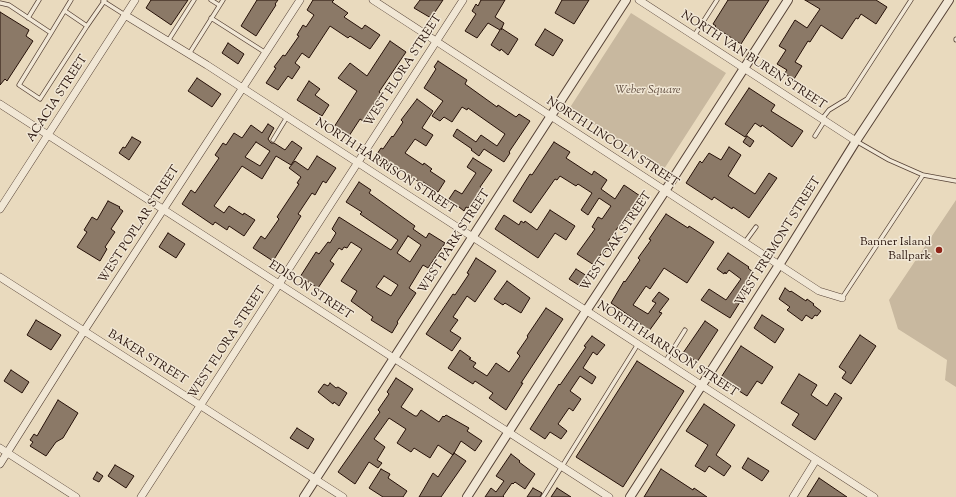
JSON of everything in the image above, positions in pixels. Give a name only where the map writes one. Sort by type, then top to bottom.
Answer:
[{"type":"street","name":"ACACIA STREET","points":[[0,209],[135,0]]},
{"type":"street","name":"WEST POPLAR STREET","points":[[0,464],[84,331],[300,0]]},
{"type":"street","name":"NORTH LINCOLN STREET","points":[[373,0],[819,291],[842,298]]},
{"type":"street","name":"WEST FLORA STREET","points":[[141,497],[463,0]]},
{"type":"street","name":"WEST PARK STREET","points":[[304,497],[626,0]]},
{"type":"street","name":"NORTH VAN BUREN STREET","points":[[639,0],[856,141]]},
{"type":"street","name":"WEST OAK STREET","points":[[467,497],[788,0]]},
{"type":"street","name":"WEST FREMONT STREET","points":[[630,497],[779,265],[856,141],[948,0]]},
{"type":"street","name":"NORTH HARRISON STREET","points":[[125,15],[242,88],[874,497]]},
{"type":"street","name":"EDISON STREET","points":[[0,104],[609,497]]},
{"type":"street","name":"BAKER STREET","points":[[0,277],[343,497]]},
{"type":"street","points":[[0,448],[76,497]]},
{"type":"street","points":[[793,497],[816,460]]},
{"type":"lane","points":[[28,18],[39,0]]},
{"type":"lane","points":[[71,0],[19,85],[40,99],[104,0],[125,15]]},
{"type":"lane","points":[[168,41],[194,0]]},
{"type":"lane","points":[[211,0],[219,5]]},
{"type":"lane","points":[[189,54],[223,0]]},
{"type":"lane","points":[[694,36],[717,0]]},
{"type":"lane","points":[[815,136],[829,110],[847,98],[911,0]]},
{"type":"lane","points":[[2,2],[9,5],[51,33]]},
{"type":"lane","points":[[64,11],[87,26]]},
{"type":"lane","points":[[211,18],[266,52]]},
{"type":"lane","points":[[273,140],[287,117]]},
{"type":"lane","points":[[856,141],[889,160],[923,175],[956,181]]},
{"type":"lane","points":[[842,298],[923,175]]},
{"type":"lane","points":[[744,243],[756,227]]},
{"type":"lane","points":[[666,362],[685,330]]},
{"type":"lane","points":[[543,497],[638,344]]},
{"type":"green space","name":"Weber Square","points":[[631,13],[726,73],[664,169],[569,109]]},
{"type":"green space","name":"Banner Island Ballpark","points":[[956,200],[956,387],[945,380],[947,360],[898,329],[889,300]]},
{"type":"building","points":[[151,0],[188,0],[171,25],[146,8]]},
{"type":"building","points":[[257,0],[278,0],[256,36],[241,26]]},
{"type":"building","points":[[313,0],[334,0],[332,2],[348,13],[344,17],[362,29],[365,25],[380,35],[370,49],[350,36],[348,38],[330,26],[309,58],[302,53],[295,63],[300,67],[292,79],[288,76],[278,90],[266,83],[276,68],[274,67],[283,55],[285,56],[299,36],[297,35],[303,25],[306,27],[314,15],[307,10]]},
{"type":"building","points":[[420,0],[443,0],[431,18],[414,8]]},
{"type":"building","points":[[481,0],[505,0],[495,17],[504,23],[502,28],[518,39],[508,55],[501,49],[500,51],[491,45],[500,30],[488,23],[477,38],[465,31],[476,14],[472,11],[476,4],[478,6]]},
{"type":"building","points":[[562,0],[589,0],[574,24],[555,13]]},
{"type":"building","points":[[728,0],[769,0],[741,44],[715,27],[716,26],[713,24]]},
{"type":"building","points":[[805,0],[876,0],[887,7],[876,24],[861,14],[858,19],[856,18],[842,39],[821,25],[810,42],[808,41],[795,62],[802,66],[794,79],[784,74],[787,70],[777,64],[786,50],[779,46],[795,20],[807,28],[820,9]]},
{"type":"building","points":[[0,12],[29,30],[26,36],[33,41],[7,81],[5,79],[0,85]]},
{"type":"building","points":[[545,29],[563,40],[553,56],[535,45]]},
{"type":"building","points":[[390,41],[406,52],[379,92],[382,94],[375,105],[374,104],[363,121],[360,119],[349,136],[334,127],[357,91],[338,78],[350,63],[367,76]]},
{"type":"building","points":[[228,43],[244,54],[238,64],[222,53]]},
{"type":"building","points":[[438,61],[467,80],[465,84],[497,107],[498,105],[516,117],[519,114],[530,121],[504,162],[484,149],[479,156],[471,150],[472,149],[453,136],[457,129],[476,142],[481,135],[497,146],[505,134],[468,108],[467,110],[462,107],[452,122],[444,117],[440,121],[432,116],[443,101],[424,88],[436,69],[434,67]]},
{"type":"building","points":[[197,78],[221,94],[212,107],[188,91]]},
{"type":"building","points":[[309,81],[320,89],[315,95],[329,105],[322,116],[297,100]]},
{"type":"building","points":[[749,88],[775,105],[771,111],[803,131],[792,147],[762,125],[761,127],[755,123],[745,137],[725,124]]},
{"type":"building","points":[[417,99],[433,111],[422,128],[433,135],[426,146],[415,139],[405,153],[423,165],[424,163],[432,169],[430,171],[445,181],[438,192],[392,165],[390,167],[375,157],[381,148],[383,149],[392,136],[393,137],[403,122],[401,120]]},
{"type":"building","points":[[268,124],[274,128],[268,139],[271,143],[274,143],[285,150],[292,141],[302,148],[291,165],[276,156],[262,179],[242,166],[214,206],[224,213],[229,206],[243,215],[244,213],[255,220],[244,236],[229,226],[227,230],[215,222],[213,225],[182,204],[191,190],[195,193],[219,158],[215,155],[223,143],[226,145],[234,133],[242,138],[251,125],[262,133]],"holes":[[[256,142],[270,151],[260,166],[245,157]]]},
{"type":"building","points":[[747,136],[754,141],[750,147],[743,142]]},
{"type":"building","points":[[132,137],[141,142],[129,160],[119,153],[123,147],[125,148]]},
{"type":"building","points":[[554,142],[570,152],[566,158],[592,175],[594,171],[607,180],[601,189],[615,199],[624,185],[643,198],[623,225],[621,223],[608,241],[611,243],[594,265],[577,254],[595,229],[592,227],[598,217],[602,219],[611,206],[599,198],[588,215],[581,210],[592,193],[578,184],[576,186],[560,176],[557,180],[555,179],[531,213],[513,201],[530,174],[532,175]]},
{"type":"building","points":[[729,147],[741,155],[728,176],[755,194],[769,173],[777,178],[749,218],[733,207],[732,209],[714,197],[712,200],[686,183],[700,161],[702,163],[709,153],[721,160]]},
{"type":"building","points":[[317,156],[336,168],[326,183],[323,181],[315,195],[312,193],[298,214],[301,216],[273,261],[253,248],[261,236],[265,239],[279,219],[277,217],[299,184],[297,183],[301,177],[289,168],[295,161],[308,170]]},
{"type":"building","points":[[473,158],[492,170],[480,187],[482,188],[468,208],[466,207],[464,211],[449,199],[455,190],[462,194],[476,173],[467,167]]},
{"type":"building","points":[[359,182],[371,190],[369,193],[415,226],[413,229],[426,238],[429,233],[445,243],[428,268],[423,265],[409,288],[416,293],[397,322],[398,323],[392,333],[371,320],[373,317],[351,301],[357,291],[341,281],[362,249],[351,242],[347,248],[344,247],[342,250],[339,248],[330,261],[334,264],[318,288],[300,277],[316,252],[319,254],[328,242],[330,243],[336,233],[332,229],[339,217],[391,250],[398,240],[360,214],[362,212],[346,202]],"holes":[[[408,236],[421,245],[410,262],[397,253]],[[384,276],[398,285],[391,296],[376,287]]]},
{"type":"building","points":[[108,201],[120,207],[119,208],[123,211],[111,229],[115,232],[105,247],[107,249],[100,261],[77,247],[87,232],[84,230],[92,217],[97,220]]},
{"type":"building","points":[[550,210],[575,226],[566,240],[555,233],[538,258],[495,229],[504,215],[519,225],[521,221],[524,223],[525,221],[537,230]]},
{"type":"building","points":[[666,214],[688,228],[689,226],[714,242],[687,283],[664,268],[650,289],[646,286],[633,305],[648,314],[656,303],[652,301],[659,292],[669,299],[659,312],[662,313],[649,331],[611,303],[624,281],[625,282],[640,260],[638,258],[651,240],[649,239]]},
{"type":"building","points":[[168,233],[185,244],[176,258],[159,247]]},
{"type":"building","points":[[728,253],[749,267],[748,268],[754,273],[746,284],[750,286],[730,318],[701,300],[709,289],[726,300],[741,279],[729,270],[726,274],[725,272],[724,274],[717,269]]},
{"type":"building","points":[[476,258],[496,271],[475,302],[467,296],[453,317],[458,320],[450,331],[461,338],[452,351],[426,334],[453,294],[455,295],[469,274],[467,273]]},
{"type":"building","points":[[576,269],[587,276],[580,286],[569,279]]},
{"type":"building","points":[[507,281],[530,298],[521,313],[505,303],[503,305],[494,299]]},
{"type":"building","points":[[785,288],[806,301],[807,299],[821,311],[812,319],[806,315],[802,321],[787,310],[790,307],[779,299]]},
{"type":"building","points":[[546,308],[563,319],[521,383],[523,383],[506,410],[489,398],[493,393],[475,381],[473,384],[448,368],[460,350],[471,358],[469,359],[476,363],[473,367],[487,376],[496,363],[509,372],[520,356],[517,353]]},
{"type":"building","points":[[762,315],[784,329],[775,343],[754,328]]},
{"type":"building","points":[[36,320],[61,335],[51,350],[27,335]]},
{"type":"building","points":[[705,321],[718,330],[697,362],[683,353]]},
{"type":"building","points":[[860,335],[876,346],[851,384],[842,378],[846,372],[839,367]]},
{"type":"building","points":[[592,336],[605,345],[597,355],[593,352],[583,368],[596,377],[592,384],[580,376],[570,391],[581,399],[573,411],[569,408],[558,424],[567,431],[561,439],[550,432],[545,439],[530,429]]},
{"type":"building","points":[[741,346],[773,367],[762,384],[757,381],[747,396],[720,379]]},
{"type":"building","points":[[637,361],[684,391],[623,487],[576,457]]},
{"type":"building","points":[[11,370],[29,382],[22,393],[4,381]]},
{"type":"building","points":[[799,374],[817,385],[811,395],[827,406],[835,393],[842,398],[815,440],[792,425],[799,414],[781,403]]},
{"type":"building","points":[[396,378],[413,389],[401,407],[415,416],[417,416],[421,410],[439,422],[443,416],[444,417],[446,415],[469,428],[467,431],[482,441],[475,451],[461,441],[453,455],[438,445],[430,458],[414,448],[411,452],[397,443],[406,429],[389,418],[374,439],[385,447],[377,460],[382,463],[378,468],[369,462],[355,484],[338,472],[380,412],[378,410],[389,394],[387,392]]},
{"type":"building","points":[[330,383],[336,388],[338,387],[347,393],[339,406],[334,402],[333,404],[318,392],[324,384],[328,386]]},
{"type":"building","points":[[58,400],[78,413],[63,438],[56,442],[46,456],[30,446],[33,442],[30,440],[34,434],[37,436]]},
{"type":"building","points":[[704,404],[735,425],[716,455],[731,466],[724,476],[709,466],[705,472],[695,466],[708,445],[686,431]]},
{"type":"building","points":[[297,428],[314,439],[308,449],[290,438]]},
{"type":"building","points":[[454,453],[466,461],[441,497],[419,497],[433,473],[438,477]]},
{"type":"building","points":[[511,454],[535,474],[525,489],[515,482],[513,484],[512,483],[503,496],[504,497],[485,497],[491,488],[496,492],[504,481],[496,476]]},
{"type":"building","points":[[748,458],[769,471],[762,481],[742,468]]},
{"type":"building","points":[[115,465],[134,476],[126,488],[108,476]]},
{"type":"building","points":[[381,469],[390,474],[388,478],[407,491],[403,497],[383,497],[369,488]]},
{"type":"building","points":[[661,469],[693,490],[694,488],[707,497],[644,497]]},
{"type":"building","points":[[97,472],[103,476],[99,482],[93,479]]},
{"type":"building","points":[[819,478],[847,497],[807,497]]},
{"type":"building","points":[[533,488],[542,493],[540,497],[527,497]]},
{"type":"building","points":[[557,488],[571,497],[551,497]]},
{"type":"place","name":"Banner Island Ballpark","points":[[939,250]]}]
